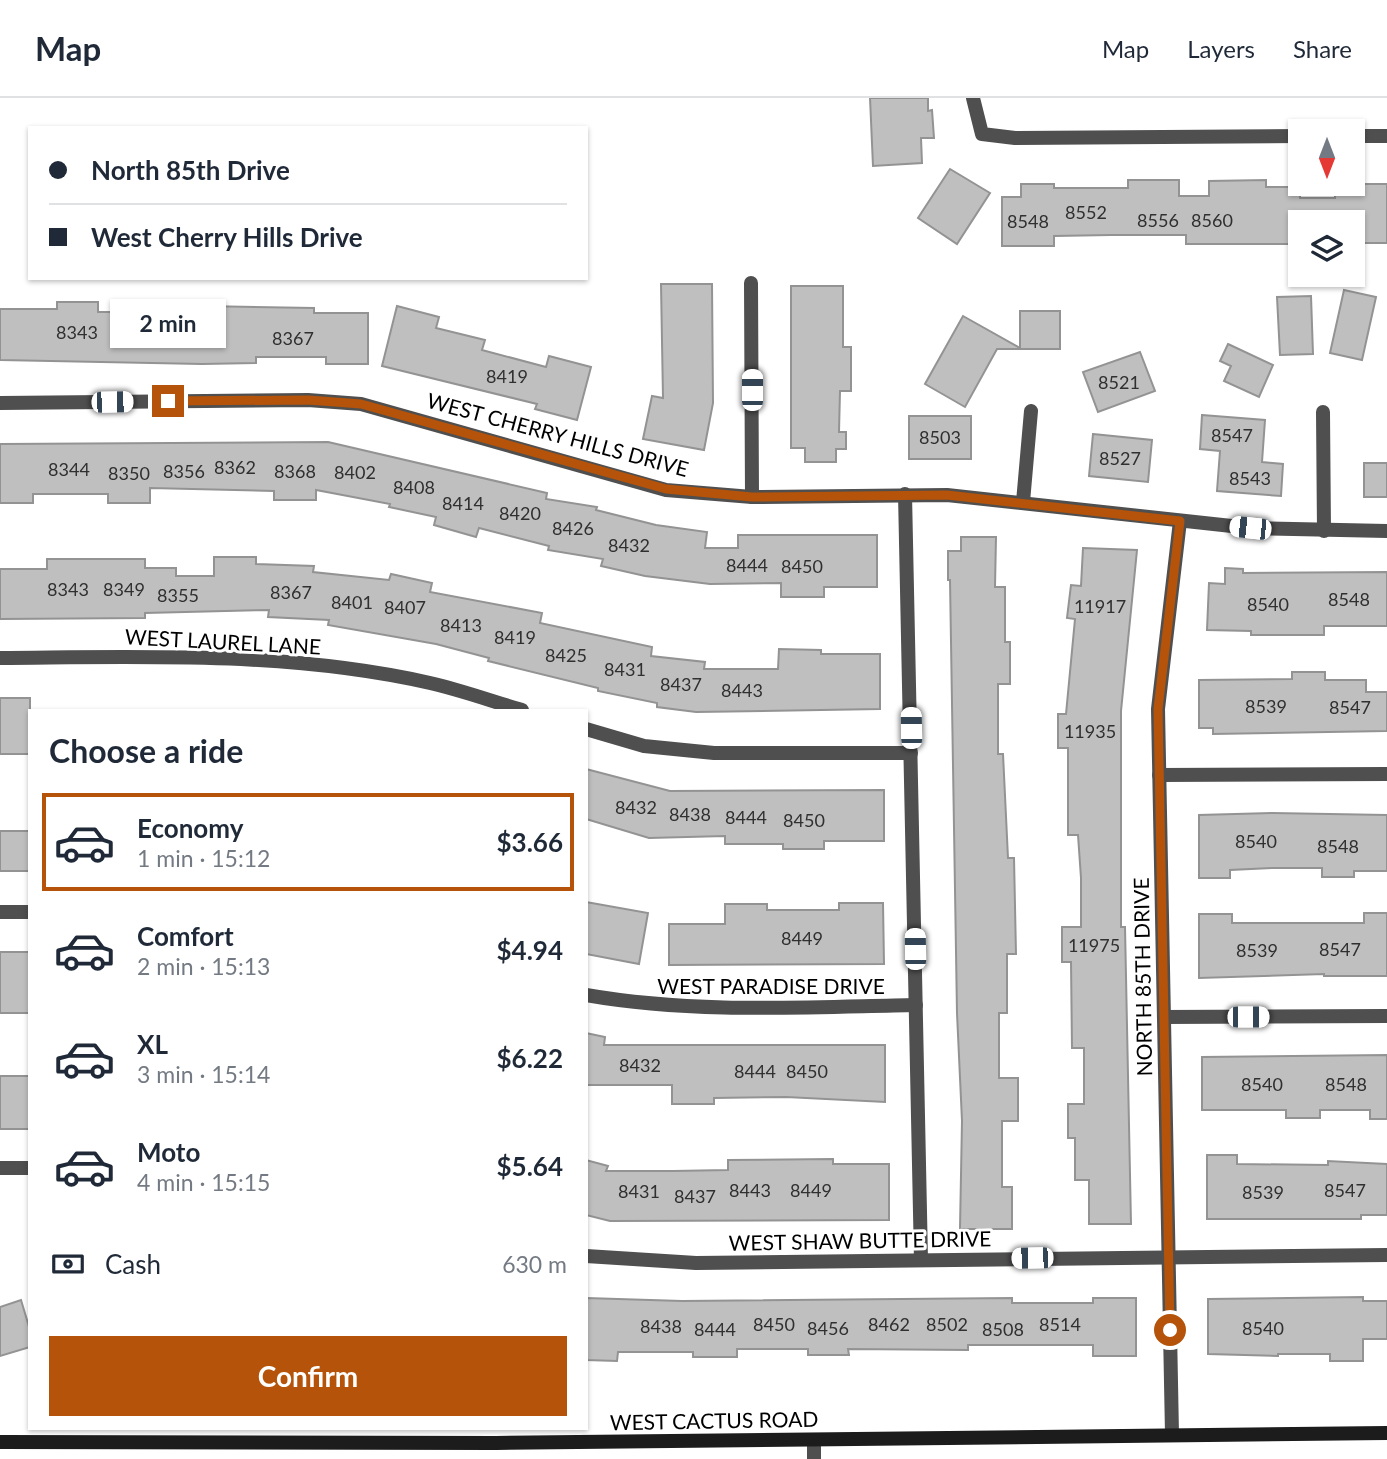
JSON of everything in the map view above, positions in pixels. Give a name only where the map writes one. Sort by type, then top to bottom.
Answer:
[{"type":"main road","name":"WEST CACTUS ROAD","points":[[0,1442],[814,1440],[1387,1433]]},
{"type":"street","points":[[973,98],[982,134],[1015,138],[1288,136]]},
{"type":"street","points":[[1365,136],[1387,136]]},
{"type":"street","points":[[751,283],[752,497]]},
{"type":"street","name":"WEST CHERRY HILLS DRIVE","points":[[0,403],[308,400],[361,404],[666,489],[752,497],[905,494],[1023,502],[1180,521],[1324,531],[1387,531]]},
{"type":"street","points":[[1023,502],[1031,411]]},
{"type":"street","points":[[1322,412],[1324,531]]},
{"type":"street","points":[[905,494],[921,1260]]},
{"type":"street","name":"NORTH 85TH DRIVE","points":[[1172,1434],[1159,690],[1180,521]]},
{"type":"street","name":"WEST LAUREL LANE","points":[[0,658],[256,659],[316,665],[430,683],[519,709]]},
{"type":"street","points":[[588,730],[644,746],[714,752],[911,754]]},
{"type":"street","points":[[1159,775],[1387,774]]},
{"type":"street","points":[[0,912],[28,912]]},
{"type":"street","name":"WEST PARADISE DRIVE","points":[[588,995],[646,1006],[708,1008],[916,1005]]},
{"type":"street","points":[[1164,1017],[1387,1016]]},
{"type":"street","points":[[0,1168],[28,1168]]},
{"type":"street","name":"WEST SHAW BUTTE DRIVE","points":[[588,1256],[696,1263],[1387,1255]]},
{"type":"street","points":[[814,1440],[814,1459]]},
{"type":"building","points":[[870,98],[928,98],[928,111],[932,110],[934,138],[921,138],[922,163],[873,166]]},
{"type":"building","points":[[950,169],[990,193],[957,244],[918,218]]},
{"type":"building","points":[[1128,180],[1179,180],[1179,196],[1209,196],[1209,181],[1266,180],[1266,187],[1288,187],[1288,196],[1335,198],[1365,196],[1365,184],[1387,184],[1387,243],[1365,243],[1365,210],[1288,210],[1288,244],[1186,244],[1186,235],[1111,235],[1054,236],[1054,246],[1002,246],[1002,197],[1021,197],[1021,184],[1054,184],[1054,188],[1128,188]]},
{"type":"building","points":[[661,284],[712,284],[713,403],[704,450],[643,439],[652,396],[663,398]]},
{"type":"building","points":[[791,286],[843,286],[843,347],[851,347],[851,391],[840,391],[839,432],[846,432],[846,449],[836,449],[836,462],[805,462],[805,448],[791,448]]},
{"type":"building","points":[[1344,290],[1376,297],[1362,360],[1330,353]]},
{"type":"building","points":[[1311,296],[1313,354],[1280,355],[1277,297]]},
{"type":"building","points":[[57,302],[98,302],[98,312],[161,312],[161,306],[202,306],[314,308],[314,313],[368,313],[368,364],[326,364],[326,357],[256,357],[256,363],[202,364],[0,360],[0,309],[57,309]]},
{"type":"building","points":[[397,306],[439,317],[436,328],[485,340],[482,350],[546,367],[549,356],[591,367],[577,420],[535,409],[537,404],[382,366]]},
{"type":"building","points":[[1020,311],[1060,311],[1060,349],[997,349],[965,407],[925,384],[963,316],[1020,348]]},
{"type":"building","points":[[1228,344],[1273,365],[1259,397],[1224,381],[1231,366],[1220,361]]},
{"type":"building","points":[[1140,352],[1155,391],[1098,412],[1083,372]]},
{"type":"building","points":[[1202,415],[1265,420],[1262,462],[1283,464],[1281,496],[1217,491],[1220,451],[1200,449]]},
{"type":"building","points":[[909,416],[971,416],[971,459],[909,459]]},
{"type":"building","points":[[1093,434],[1152,440],[1148,482],[1089,476]]},
{"type":"building","points":[[328,442],[547,493],[546,499],[597,507],[596,510],[656,525],[707,532],[705,548],[738,548],[738,535],[877,535],[877,587],[824,587],[824,597],[781,597],[781,583],[710,584],[645,576],[601,566],[603,559],[548,550],[549,546],[479,528],[476,537],[434,525],[436,517],[389,507],[390,504],[316,490],[316,500],[274,500],[274,491],[150,488],[150,503],[108,503],[108,494],[33,494],[33,503],[0,503],[0,444]]},
{"type":"building","points":[[1364,463],[1387,463],[1387,497],[1364,497]]},
{"type":"building","points":[[961,537],[996,537],[995,587],[1005,587],[1005,642],[1010,642],[1010,684],[998,684],[998,754],[1003,754],[1008,858],[1014,858],[1016,954],[1007,954],[1007,1013],[999,1013],[999,1078],[1018,1078],[1018,1121],[1002,1121],[1002,1187],[1012,1187],[1012,1229],[960,1229],[962,1121],[957,1013],[948,551],[961,551]]},
{"type":"building","points":[[1083,548],[1137,550],[1121,711],[1121,927],[1125,927],[1131,1224],[1089,1224],[1089,1180],[1075,1180],[1075,1138],[1068,1138],[1068,1104],[1084,1104],[1084,1048],[1072,1048],[1071,962],[1062,962],[1062,927],[1081,927],[1081,878],[1078,835],[1068,835],[1068,748],[1058,748],[1058,714],[1066,714],[1075,619],[1067,618],[1071,585],[1081,586]]},
{"type":"building","points":[[214,557],[256,557],[256,564],[314,566],[313,572],[389,580],[391,574],[432,583],[430,592],[542,613],[540,623],[652,647],[651,656],[705,662],[704,669],[778,669],[779,649],[821,650],[821,654],[880,654],[880,709],[696,712],[657,707],[657,703],[598,691],[598,688],[488,661],[489,658],[436,644],[328,625],[329,620],[268,617],[269,610],[145,613],[145,618],[0,619],[0,569],[47,569],[47,559],[145,559],[145,568],[176,568],[176,576],[214,576]]},
{"type":"building","points":[[1225,568],[1243,569],[1243,573],[1387,572],[1387,626],[1324,626],[1324,635],[1251,635],[1251,631],[1207,630],[1209,583],[1225,584]]},
{"type":"building","points":[[1292,672],[1325,672],[1325,680],[1366,680],[1366,692],[1387,692],[1387,731],[1213,734],[1213,728],[1199,728],[1199,680],[1292,679]]},
{"type":"building","points":[[0,698],[30,698],[28,754],[0,754]]},
{"type":"building","points":[[588,770],[670,791],[884,790],[884,841],[824,841],[824,849],[783,849],[783,844],[725,844],[725,836],[649,838],[588,820]]},
{"type":"building","points":[[1199,815],[1387,815],[1387,871],[1354,871],[1354,877],[1322,877],[1322,868],[1272,868],[1230,870],[1230,878],[1199,878]]},
{"type":"building","points":[[0,831],[28,831],[28,871],[0,871]]},
{"type":"building","points":[[588,902],[648,913],[639,964],[588,954]]},
{"type":"building","points":[[839,903],[883,903],[884,964],[669,965],[669,924],[725,924],[725,904],[767,904],[767,910],[839,910]]},
{"type":"building","points":[[1364,913],[1387,913],[1387,976],[1324,974],[1199,978],[1199,914],[1232,914],[1232,923],[1364,923]]},
{"type":"building","points":[[0,952],[28,952],[28,1013],[0,1013]]},
{"type":"building","points":[[588,1033],[605,1037],[604,1045],[885,1045],[885,1102],[786,1097],[714,1098],[714,1104],[672,1104],[672,1085],[588,1085]]},
{"type":"building","points":[[1387,1055],[1387,1119],[1370,1119],[1370,1110],[1320,1110],[1320,1118],[1286,1118],[1286,1110],[1202,1110],[1202,1057]]},
{"type":"building","points":[[0,1076],[28,1076],[28,1129],[0,1129]]},
{"type":"building","points":[[1207,1155],[1237,1155],[1237,1164],[1328,1165],[1328,1161],[1387,1164],[1387,1215],[1361,1215],[1361,1219],[1207,1219]]},
{"type":"building","points":[[833,1159],[833,1164],[889,1164],[889,1220],[610,1221],[588,1216],[588,1161],[608,1166],[606,1171],[673,1171],[728,1170],[728,1160]]},
{"type":"building","points":[[1363,1297],[1363,1301],[1387,1301],[1387,1339],[1363,1339],[1363,1361],[1330,1361],[1330,1354],[1208,1354],[1208,1299]]},
{"type":"building","points":[[588,1298],[682,1301],[1012,1298],[1012,1303],[1093,1303],[1093,1298],[1136,1298],[1136,1356],[1093,1356],[1093,1345],[968,1345],[968,1350],[848,1349],[849,1355],[808,1355],[808,1349],[737,1349],[737,1357],[693,1357],[693,1352],[618,1352],[617,1361],[588,1360]]},
{"type":"building","points":[[21,1300],[28,1323],[28,1348],[0,1356],[0,1307]]},
{"type":"route","points":[[168,401],[308,400],[361,404],[409,415],[666,489],[710,495],[947,495],[1180,521],[1158,709],[1170,1330]]}]
